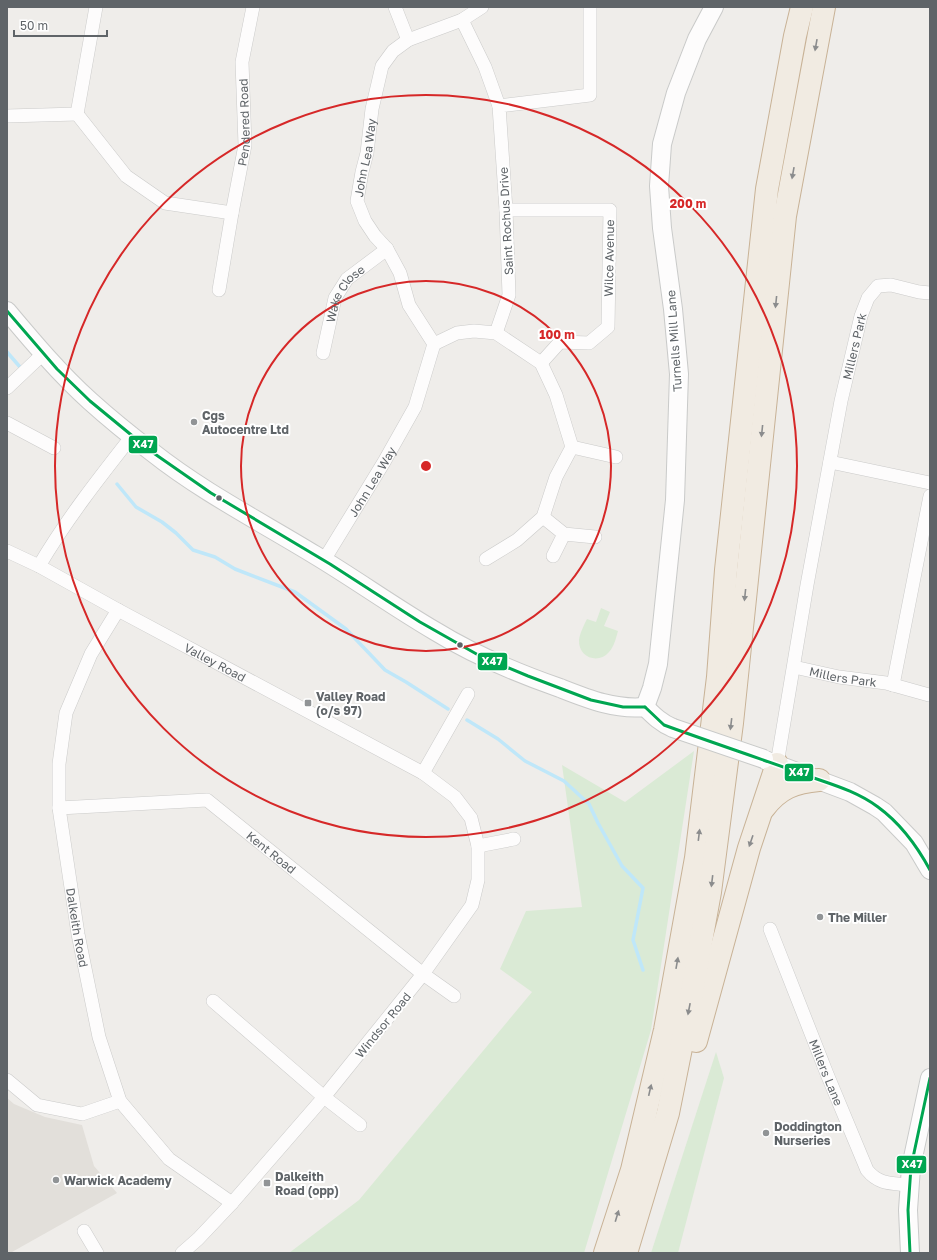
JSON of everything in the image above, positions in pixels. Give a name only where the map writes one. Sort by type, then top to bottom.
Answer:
[{"type":"highway","points":[[605,1253],[632,1170],[665,1030],[696,858],[718,677],[726,570],[767,189],[795,36],[802,7]]},
{"type":"highway","points":[[668,1114],[690,1008],[710,892],[732,723],[785,216],[824,7]]},
{"type":"highway","points":[[626,1253],[668,1114],[698,1035],[749,848],[761,812],[771,762]]},
{"type":"highway","points":[[761,812],[775,795],[789,786],[803,781],[819,780]]},
{"type":"main road","name":"Turnells Mill Lane","points":[[645,707],[652,688],[658,664],[675,500],[678,374],[673,309],[662,228],[659,186],[662,144],[676,93],[697,39],[714,7]]},
{"type":"main road","points":[[7,311],[44,353],[90,401],[154,454],[207,489],[324,560],[435,632],[500,665],[529,677],[599,702],[626,707],[645,707],[664,725],[771,762],[850,792],[884,812],[914,843],[930,870]]},
{"type":"main road","points":[[910,1253],[908,1210],[909,1185],[914,1150],[930,1078]]},
{"type":"street","points":[[96,7],[77,114],[126,176],[165,203],[232,214]]},
{"type":"street","name":"Pendered Road","points":[[219,290],[245,145],[242,62],[253,7]]},
{"type":"street","points":[[395,7],[408,40]]},
{"type":"street","name":"John Lea Way","points":[[324,560],[381,468],[416,407],[434,344],[409,305],[400,273],[387,249],[366,221],[357,201],[367,153],[372,109],[382,66],[393,51],[408,40],[462,20],[482,7]]},
{"type":"street","points":[[499,106],[590,95],[590,7]]},
{"type":"street","name":"Saint Rochus Drive","points":[[462,20],[485,68],[499,106],[506,210],[508,295],[496,333]]},
{"type":"street","points":[[7,116],[77,114]]},
{"type":"street","name":"Wilce Avenue","points":[[506,210],[610,210],[608,326],[589,343],[560,342],[540,363]]},
{"type":"street","name":"Wake Close","points":[[323,352],[335,298],[343,285],[347,279],[358,270],[387,249]]},
{"type":"street","name":"Millers Park","points":[[771,762],[794,666],[807,585],[841,401],[861,316],[868,298],[878,286],[890,285],[930,293]]},
{"type":"street","points":[[434,344],[456,333],[474,331],[496,333],[540,363],[556,395],[572,447],[556,477],[543,517],[517,540],[486,559]]},
{"type":"street","points":[[7,388],[44,353]]},
{"type":"street","points":[[7,423],[54,448]]},
{"type":"street","points":[[39,566],[50,546],[93,484],[132,436]]},
{"type":"street","points":[[572,447],[616,457]]},
{"type":"street","points":[[830,462],[930,483]]},
{"type":"street","name":"Millers Park","points":[[893,685],[929,503]]},
{"type":"street","points":[[543,517],[564,534],[595,537]]},
{"type":"street","points":[[553,556],[564,534]]},
{"type":"street","name":"Valley Road","points":[[7,551],[39,566],[118,610],[423,773]]},
{"type":"street","name":"Dalkeith Road","points":[[118,610],[91,654],[66,713],[59,764],[59,808],[78,934],[99,1037],[120,1101],[169,1159],[232,1203]]},
{"type":"street","name":"Millers Park","points":[[794,666],[839,677],[893,685],[929,695]]},
{"type":"street","points":[[423,773],[468,694]]},
{"type":"street","name":"Windsor Road","points":[[182,1253],[198,1239],[232,1203],[324,1097],[423,974],[472,905],[478,880],[478,846],[471,818],[455,797],[423,773]]},
{"type":"street","name":"Kent Road","points":[[59,808],[208,800],[423,974],[454,996]]},
{"type":"street","points":[[478,846],[514,839]]},
{"type":"street","name":"Millers Lane","points":[[770,929],[867,1170],[873,1178],[880,1182],[909,1185]]},
{"type":"street","points":[[213,1001],[324,1097],[360,1125]]},
{"type":"street","points":[[7,1080],[37,1105],[82,1114],[120,1101]]},
{"type":"street","points":[[84,1231],[97,1253]]},
{"type":"shaded area","name":"Warwick Academy","points":[[7,1098],[14,1104],[45,1117],[82,1125],[94,1166],[117,1193],[12,1252],[7,1253]]},
{"type":"green space","points":[[601,608],[610,612],[604,626],[618,631],[611,650],[605,656],[594,658],[585,655],[580,646],[579,640],[587,619],[596,622]]},
{"type":"green space","points":[[694,751],[651,1030],[584,1253],[289,1253],[359,1200],[532,992],[500,969],[526,911],[582,907],[562,765],[625,802]]},
{"type":"green space","points":[[716,1052],[724,1078],[678,1253],[651,1253]]},
{"type":"waterway","points":[[7,352],[20,367]]},
{"type":"waterway","points":[[117,484],[136,507],[162,522],[176,533],[193,550],[215,557],[235,569],[295,592],[346,629],[385,670],[448,709]]},
{"type":"waterway","points":[[467,720],[498,739],[525,761],[564,781],[589,804],[622,866],[643,888],[633,940],[643,970]]},
{"type":"transit line","name":"X47","points":[[7,311],[57,369],[90,401],[152,452],[211,493],[330,564],[420,622],[480,656],[591,700],[623,707],[645,707]]},
{"type":"transit line","name":"X47","points":[[645,707],[664,725],[837,786],[862,797],[878,807],[894,820],[914,844],[930,870]]},
{"type":"transit line","name":"X47","points":[[910,1253],[908,1210],[911,1167],[930,1078]]},
{"type":"place","name":"Cgs Autocentre Ltd","points":[[194,422]]},
{"type":"place","name":"Valley Road (o/s 97)","points":[[308,703]]},
{"type":"place","name":"The Miller","points":[[820,917]]},
{"type":"place","name":"Doddington Nurseries","points":[[766,1133]]},
{"type":"place","name":"Warwick Academy","points":[[56,1180]]},
{"type":"place","name":"Dalkeith Road (opp)","points":[[267,1183]]}]
